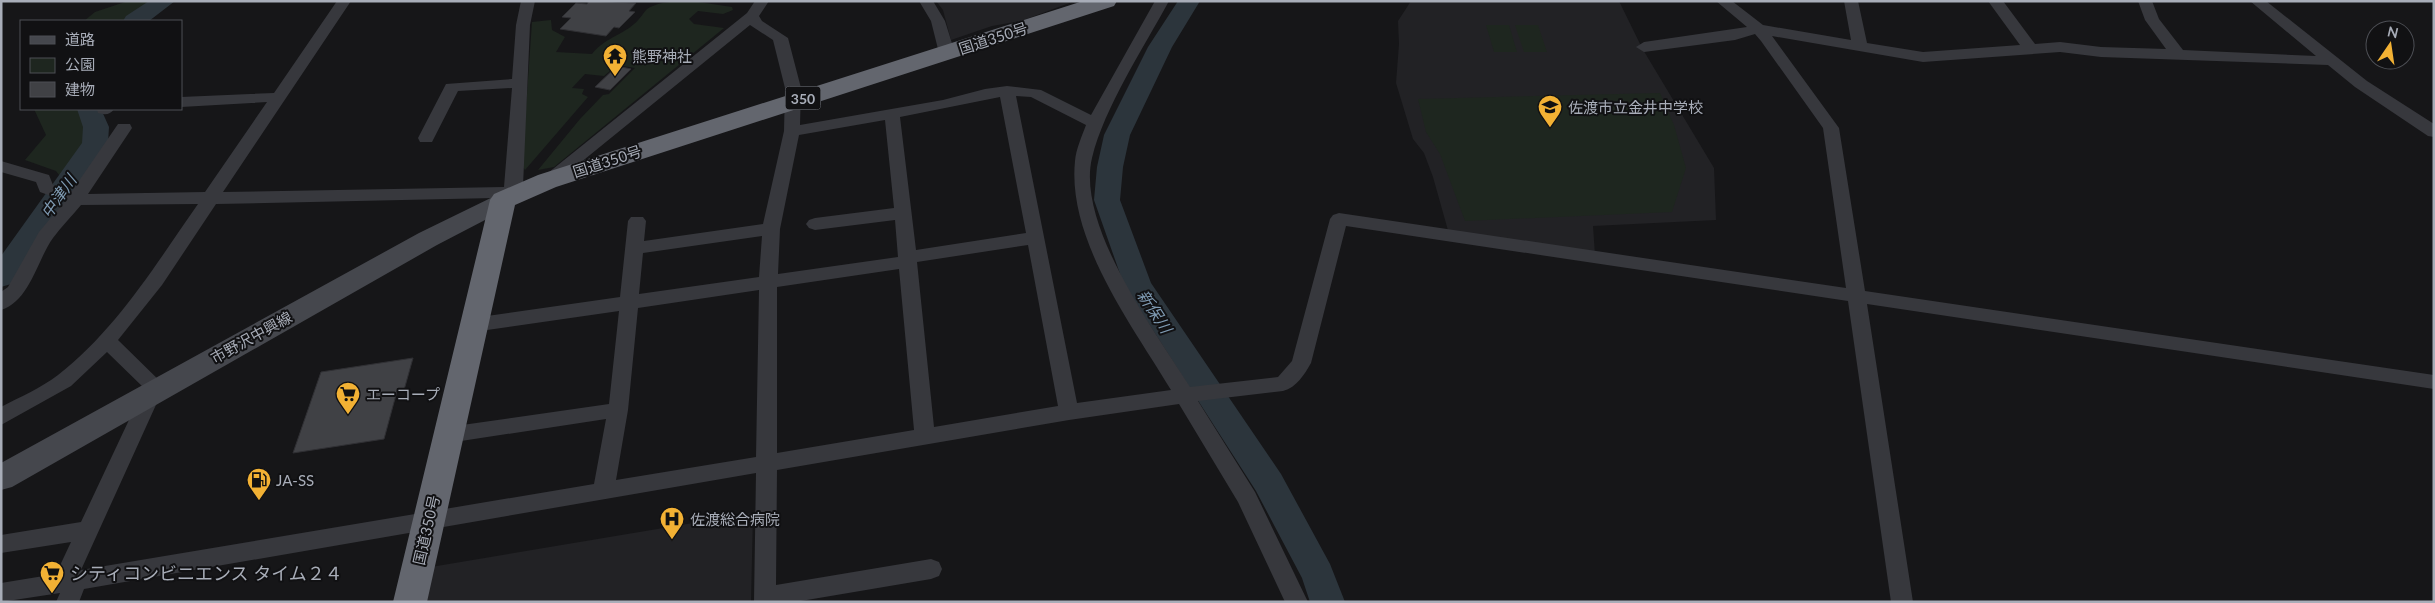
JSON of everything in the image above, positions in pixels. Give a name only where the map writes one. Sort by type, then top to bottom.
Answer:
[{"type":"highway","name":"国道350号","points":[[410,602],[503,200],[547,181],[1106,1]]},
{"type":"main road","name":"市野沢中興線","points":[[1,478],[154,391],[503,200]]},
{"type":"street","points":[[1,417],[64,381],[107,341],[140,300],[344,1]]},
{"type":"street","points":[[503,200],[514,186],[523,25],[528,1]]},
{"type":"street","points":[[547,181],[752,16],[762,1]]},
{"type":"street","points":[[926,1],[938,21],[947,53]]},
{"type":"street","points":[[1162,1],[1095,123],[1083,159],[1082,187],[1093,234],[1106,266],[1247,498],[1297,602]]},
{"type":"street","points":[[1723,1],[1758,29],[1778,52],[1831,128],[1902,602]]},
{"type":"street","points":[[1851,1],[1860,45]]},
{"type":"street","points":[[1995,1],[2030,48]]},
{"type":"street","points":[[2145,1],[2152,20],[2178,54]]},
{"type":"street","points":[[2257,1],[2382,99],[2434,132]]},
{"type":"street","points":[[752,16],[756,24],[776,34],[782,41],[793,88],[792,130],[770,229],[765,599],[931,569]]},
{"type":"street","points":[[1644,47],[1734,35],[1758,29],[1923,57],[2060,47],[2101,52],[2332,61]]},
{"type":"street","points":[[426,138],[452,87],[521,83]]},
{"type":"street","points":[[792,130],[892,114],[1007,92],[1035,93],[1095,123]]},
{"type":"street","points":[[1007,92],[1069,412]]},
{"type":"street","points":[[182,102],[280,97]]},
{"type":"street","points":[[892,114],[925,435]]},
{"type":"street","points":[[1,303],[15,291],[45,236],[76,198],[124,128]]},
{"type":"street","points":[[1,166],[43,179],[46,188],[76,198],[208,200],[502,192],[503,200]]},
{"type":"street","points":[[815,224],[903,213]]},
{"type":"street","points":[[1,593],[70,588],[428,519],[925,435],[1184,395],[1241,387],[1283,384],[1291,377],[1301,363],[1339,219],[2434,382]]},
{"type":"street","points":[[604,490],[618,410],[637,221]]},
{"type":"street","points":[[634,248],[770,229]]},
{"type":"street","points":[[473,325],[768,282],[1036,238]]},
{"type":"street","points":[[70,588],[89,530],[154,391],[107,341]]},
{"type":"street","points":[[448,435],[618,410]]},
{"type":"street","points":[[1,544],[89,530]]},
{"type":"shaded area","points":[[936,1],[1072,2],[1021,21],[992,26],[951,40],[943,10]]},
{"type":"shaded area","name":"佐渡市立金井中学校","points":[[1411,1],[1619,1],[1642,48],[1714,168],[1716,220],[1593,226],[1595,255],[1449,234],[1433,177],[1424,153],[1413,139],[1396,83],[1399,44],[1398,21]]},
{"type":"shaded area","name":"佐渡総合病院","points":[[753,513],[751,602],[425,602],[431,567]]},
{"type":"green space","points":[[128,1],[154,1],[126,20],[85,20],[95,12]]},
{"type":"green space","points":[[692,1],[732,7],[733,10],[723,14],[698,11],[689,19],[694,24],[724,28],[554,167],[538,170],[580,119],[603,95],[609,94],[635,68],[617,65],[604,76],[585,74],[572,88],[584,89],[582,94],[588,97],[525,170],[522,166],[532,22],[551,20],[552,30],[565,37],[556,52],[592,54],[603,43],[634,24],[650,7],[667,2]]},
{"type":"green space","points":[[1486,25],[1509,25],[1517,52],[1494,52]]},
{"type":"green space","points":[[1515,25],[1538,25],[1547,52],[1524,52]]},
{"type":"green space","points":[[1660,93],[1674,125],[1686,168],[1672,212],[1465,221],[1440,154],[1426,132],[1418,99]]},
{"type":"green space","points":[[34,110],[80,110],[90,131],[88,146],[63,180],[56,171],[25,160],[46,135]]},
{"type":"building","points":[[589,1],[636,3],[629,11],[635,12],[619,28],[614,27],[606,36],[560,29],[571,18],[562,17],[576,3],[587,4]]},
{"type":"building","name":"熊野神社","points":[[617,66],[631,69],[610,90],[595,87]]},
{"type":"building","name":"エーコープ","points":[[413,358],[404,390],[397,391],[384,439],[293,453],[321,372]]},
{"type":"waterway","name":"中津川","points":[[136,20],[164,1]]},
{"type":"waterway","name":"新保川","points":[[1189,1],[1160,47],[1117,135],[1110,167],[1107,200],[1138,285],[1269,483],[1293,531],[1318,574],[1328,602]]},
{"type":"waterway","name":"中津川","points":[[1,277],[95,143],[96,127],[89,110]]},
{"type":"place","name":"熊野神社","points":[[615,77]]},
{"type":"place","name":"佐渡市立金井中学校","points":[[1550,128]]},
{"type":"place","name":"エーコープ","points":[[348,415]]},
{"type":"place","name":"JA-SS","points":[[259,501]]},
{"type":"place","name":"佐渡総合病院","points":[[672,540]]},
{"type":"place","name":"シティコンビニエンス タイム２４","points":[[52,594]]}]
